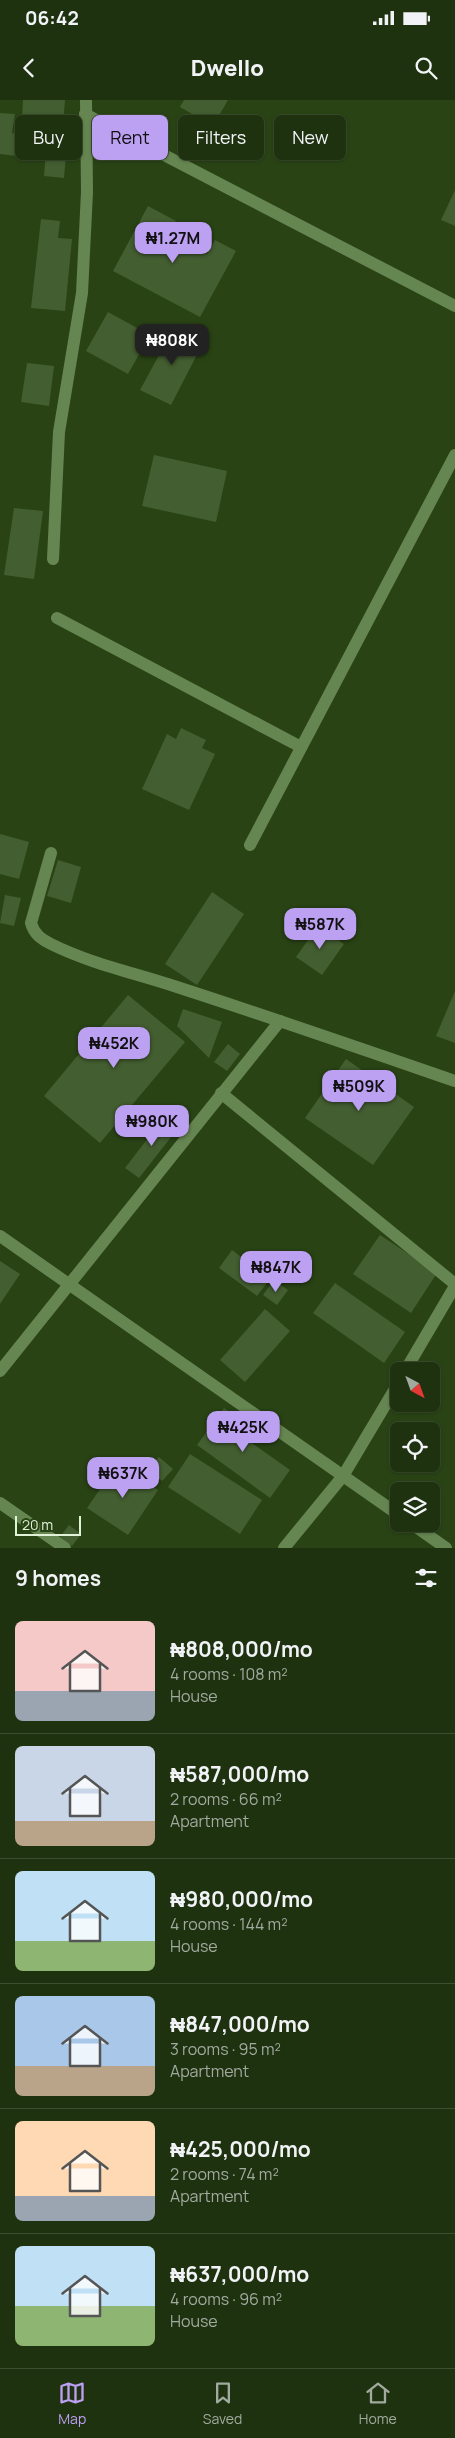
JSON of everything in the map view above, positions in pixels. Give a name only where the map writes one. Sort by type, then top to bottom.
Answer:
[{"type":"street","points":[[53,559],[58,432],[82,293],[87,192],[86,100]]},
{"type":"street","points":[[85,114],[455,306]]},
{"type":"street","points":[[250,845],[455,455]]},
{"type":"street","points":[[57,618],[301,747]]},
{"type":"street","points":[[50,853],[32,923],[33,930],[39,937],[76,956],[280,1021],[455,1081]]},
{"type":"street","points":[[0,1371],[280,1021]]},
{"type":"street","points":[[222,1093],[455,1285],[410,1362]]},
{"type":"street","points":[[0,1236],[390,1509]]},
{"type":"street","points":[[284,1548],[344,1476],[390,1397]]},
{"type":"street","points":[[0,1503],[65,1548]]},
{"type":"street","points":[[423,1532],[446,1548]]},
{"type":"building","points":[[23,100],[65,100],[64,115],[22,115]]},
{"type":"building","points":[[184,100],[228,100],[219,115],[194,115],[180,107]]},
{"type":"building","points":[[0,113],[15,114],[12,133],[15,133],[15,156],[0,154]]},
{"type":"building","points":[[45,160],[66,160],[64,178],[44,176]]},
{"type":"building","points":[[455,190],[455,226],[441,220]]},
{"type":"building","points":[[148,206],[176,221],[169,234],[207,254],[215,240],[236,251],[200,317],[113,271]]},
{"type":"building","points":[[41,219],[60,221],[58,238],[72,239],[65,311],[31,308]]},
{"type":"building","points":[[108,312],[150,335],[128,374],[86,351]]},
{"type":"building","points":[[175,326],[203,343],[171,405],[140,390]]},
{"type":"building","points":[[27,363],[54,366],[49,406],[21,402]]},
{"type":"building","points":[[154,455],[227,471],[216,522],[142,506]]},
{"type":"building","points":[[14,508],[43,511],[34,579],[4,575]]},
{"type":"building","points":[[181,728],[206,740],[202,748],[215,754],[189,810],[142,789],[167,734],[176,739]]},
{"type":"building","points":[[0,834],[29,842],[19,879],[0,874]]},
{"type":"building","points":[[58,860],[81,867],[71,903],[47,896]]},
{"type":"building","points":[[212,892],[244,914],[197,985],[165,964]]},
{"type":"building","points":[[5,895],[21,898],[14,926],[0,923]]},
{"type":"building","points":[[318,926],[344,944],[322,975],[296,957]]},
{"type":"building","points":[[455,991],[455,1043],[436,1036]]},
{"type":"building","points":[[128,995],[185,1042],[100,1143],[44,1096]]},
{"type":"building","points":[[183,1009],[222,1022],[209,1058],[177,1026]]},
{"type":"building","points":[[228,1044],[240,1054],[227,1071],[214,1062]]},
{"type":"building","points":[[346,1059],[414,1107],[373,1165],[305,1118]]},
{"type":"building","points":[[165,1116],[179,1127],[139,1178],[125,1168]]},
{"type":"building","points":[[380,1235],[437,1273],[411,1313],[353,1274]]},
{"type":"building","points":[[232,1250],[270,1279],[257,1296],[219,1268]]},
{"type":"building","points":[[0,1261],[20,1274],[0,1304]]},
{"type":"building","points":[[274,1280],[288,1290],[277,1305],[263,1295]]},
{"type":"building","points":[[335,1283],[405,1332],[384,1363],[313,1313]]},
{"type":"building","points":[[265,1309],[290,1331],[245,1382],[220,1360]]},
{"type":"building","points":[[224,1408],[256,1431],[249,1441],[290,1470],[270,1498],[197,1445]]},
{"type":"building","points":[[190,1454],[262,1500],[240,1534],[168,1487]]},
{"type":"building","points":[[159,1457],[173,1469],[162,1481],[148,1469]]},
{"type":"building","points":[[118,1463],[158,1490],[128,1535],[87,1508]]},
{"type":"building","points":[[69,1525],[81,1534],[72,1546],[60,1537]]}]
